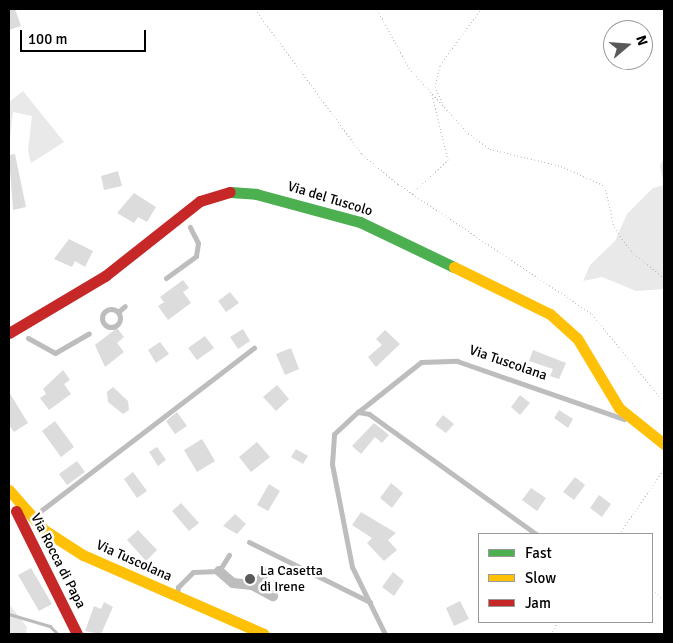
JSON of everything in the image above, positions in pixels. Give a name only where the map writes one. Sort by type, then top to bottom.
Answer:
[{"type":"street","name":"Via del Tuscolo","points":[[9,333],[104,276],[200,201],[224,192],[256,194],[360,222],[550,314],[577,338],[632,421],[664,444]]},
{"type":"street","name":"Via Tuscolana","points":[[9,490],[31,518],[83,555],[264,634]]},
{"type":"street","name":"Via Rocca di Papa","points":[[16,500],[15,510],[77,634]]},
{"type":"street","points":[[219,571],[238,585],[257,587],[273,596]]},
{"type":"street","points":[[257,587],[265,572]]},
{"type":"lane","points":[[166,278],[196,256],[198,243],[190,227]]},
{"type":"lane","points":[[118,312],[126,306]]},
{"type":"lane","points":[[28,338],[55,353],[89,333]]},
{"type":"lane","points":[[31,518],[254,348]]},
{"type":"lane","name":"Via Tuscolana","points":[[385,634],[352,567],[332,455],[334,434],[358,412],[421,362],[457,361],[632,421]]},
{"type":"lane","points":[[358,412],[369,414],[535,533]]},
{"type":"lane","points":[[250,542],[370,602]]},
{"type":"lane","points":[[177,596],[178,587],[193,572],[219,571],[229,555]]},
{"type":"path","points":[[254,9],[362,154],[412,194],[592,314],[664,402]]},
{"type":"path","points":[[377,9],[408,68],[445,108],[490,149],[561,166],[605,186],[614,227],[631,251],[664,278]]},
{"type":"path","points":[[445,108],[435,87],[440,65],[481,9]]},
{"type":"path","points":[[412,194],[431,181],[448,160],[433,94]]},
{"type":"path","points":[[620,533],[664,469]]},
{"type":"path","points":[[653,591],[664,599]]},
{"type":"path","points":[[550,634],[557,623]]},
{"type":"shaded area","points":[[23,91],[64,142],[31,163],[28,151],[32,116],[13,112],[9,147],[9,102]]},
{"type":"shaded area","points":[[664,158],[664,185],[660,166]]},
{"type":"shaded area","points":[[664,185],[664,289],[636,291],[602,277],[583,281],[590,265],[615,241],[627,214],[653,188]]},
{"type":"shaded area","points":[[9,604],[27,627],[26,634],[9,634]]},
{"type":"building","points":[[9,9],[15,9],[21,26],[9,30]]},
{"type":"building","points":[[15,154],[26,207],[13,210],[9,155]]},
{"type":"building","points":[[118,171],[122,186],[104,190],[101,176]]},
{"type":"building","points":[[134,193],[156,207],[147,222],[138,217],[134,223],[117,213]]},
{"type":"building","points":[[69,239],[93,251],[85,267],[75,261],[72,267],[54,259]]},
{"type":"building","points":[[183,280],[189,288],[183,292],[191,303],[168,320],[158,306],[164,302],[160,297]]},
{"type":"building","points":[[230,292],[239,303],[226,312],[218,301]]},
{"type":"building","points":[[117,328],[124,337],[117,343],[124,352],[105,367],[95,345]]},
{"type":"building","points":[[243,329],[250,341],[238,349],[230,337]]},
{"type":"building","points":[[385,330],[400,344],[376,367],[368,357],[382,345],[376,339]]},
{"type":"building","points":[[205,336],[214,348],[197,360],[188,348]]},
{"type":"building","points":[[160,342],[169,354],[156,363],[148,350]]},
{"type":"building","points":[[291,348],[299,369],[285,375],[276,354]]},
{"type":"building","points":[[533,350],[566,363],[559,379],[550,376],[553,369],[529,361]]},
{"type":"building","points":[[63,370],[70,380],[64,384],[71,394],[49,410],[40,398],[46,394],[43,389]]},
{"type":"building","points":[[277,385],[289,399],[276,411],[263,397]]},
{"type":"building","points":[[113,387],[128,401],[129,410],[123,414],[108,402],[107,392]]},
{"type":"building","points":[[9,392],[28,423],[14,432],[9,425]]},
{"type":"building","points":[[520,395],[530,403],[520,415],[511,407]]},
{"type":"building","points":[[559,410],[573,419],[568,428],[554,418]]},
{"type":"building","points":[[177,412],[187,426],[175,434],[166,421]]},
{"type":"building","points":[[443,415],[454,424],[446,433],[435,425]]},
{"type":"building","points":[[55,421],[74,447],[61,457],[42,431]]},
{"type":"building","points":[[374,423],[389,435],[382,443],[375,437],[361,454],[352,446]]},
{"type":"building","points":[[202,439],[215,461],[197,472],[184,450]]},
{"type":"building","points":[[257,442],[270,457],[251,472],[239,457]]},
{"type":"building","points":[[157,447],[166,460],[158,466],[149,452]]},
{"type":"building","points":[[296,449],[308,456],[303,464],[291,457]]},
{"type":"building","points":[[77,461],[85,472],[67,485],[59,474]]},
{"type":"building","points":[[133,472],[147,491],[137,498],[124,479]]},
{"type":"building","points":[[575,477],[585,485],[574,500],[563,492]]},
{"type":"building","points":[[391,483],[403,493],[392,508],[380,498]]},
{"type":"building","points":[[269,484],[280,491],[268,511],[257,505]]},
{"type":"building","points":[[531,488],[546,498],[537,511],[522,500]]},
{"type":"building","points":[[599,495],[611,504],[602,517],[590,508]]},
{"type":"building","points":[[181,503],[199,523],[189,531],[172,511]]},
{"type":"building","points":[[361,512],[396,533],[388,540],[397,550],[384,561],[367,543],[372,538],[352,525]]},
{"type":"building","points":[[235,514],[246,524],[237,534],[223,526]]},
{"type":"building","points":[[138,530],[157,550],[146,561],[127,540]]},
{"type":"building","points":[[31,568],[52,604],[39,611],[18,575]]},
{"type":"building","points":[[393,572],[404,581],[394,596],[382,587]]},
{"type":"building","points":[[460,601],[469,619],[454,626],[446,608]]},
{"type":"building","points":[[104,602],[113,607],[101,634],[85,631],[94,606],[101,609]]},
{"type":"waterway","points":[[9,614],[50,626],[58,634]]},
{"type":"traffic: fast","points":[[230,192],[256,194],[360,222],[454,267]]},
{"type":"traffic: slow","points":[[454,267],[550,314],[577,338],[619,408],[664,444]]},
{"type":"traffic: slow","points":[[9,490],[44,530],[83,555],[264,634]]},
{"type":"traffic: jam","points":[[9,333],[105,276],[200,201],[230,192]]},
{"type":"traffic: jam","points":[[16,511],[77,634]]},
{"type":"place","name":"La Casetta di Irene","points":[[250,579]]}]
